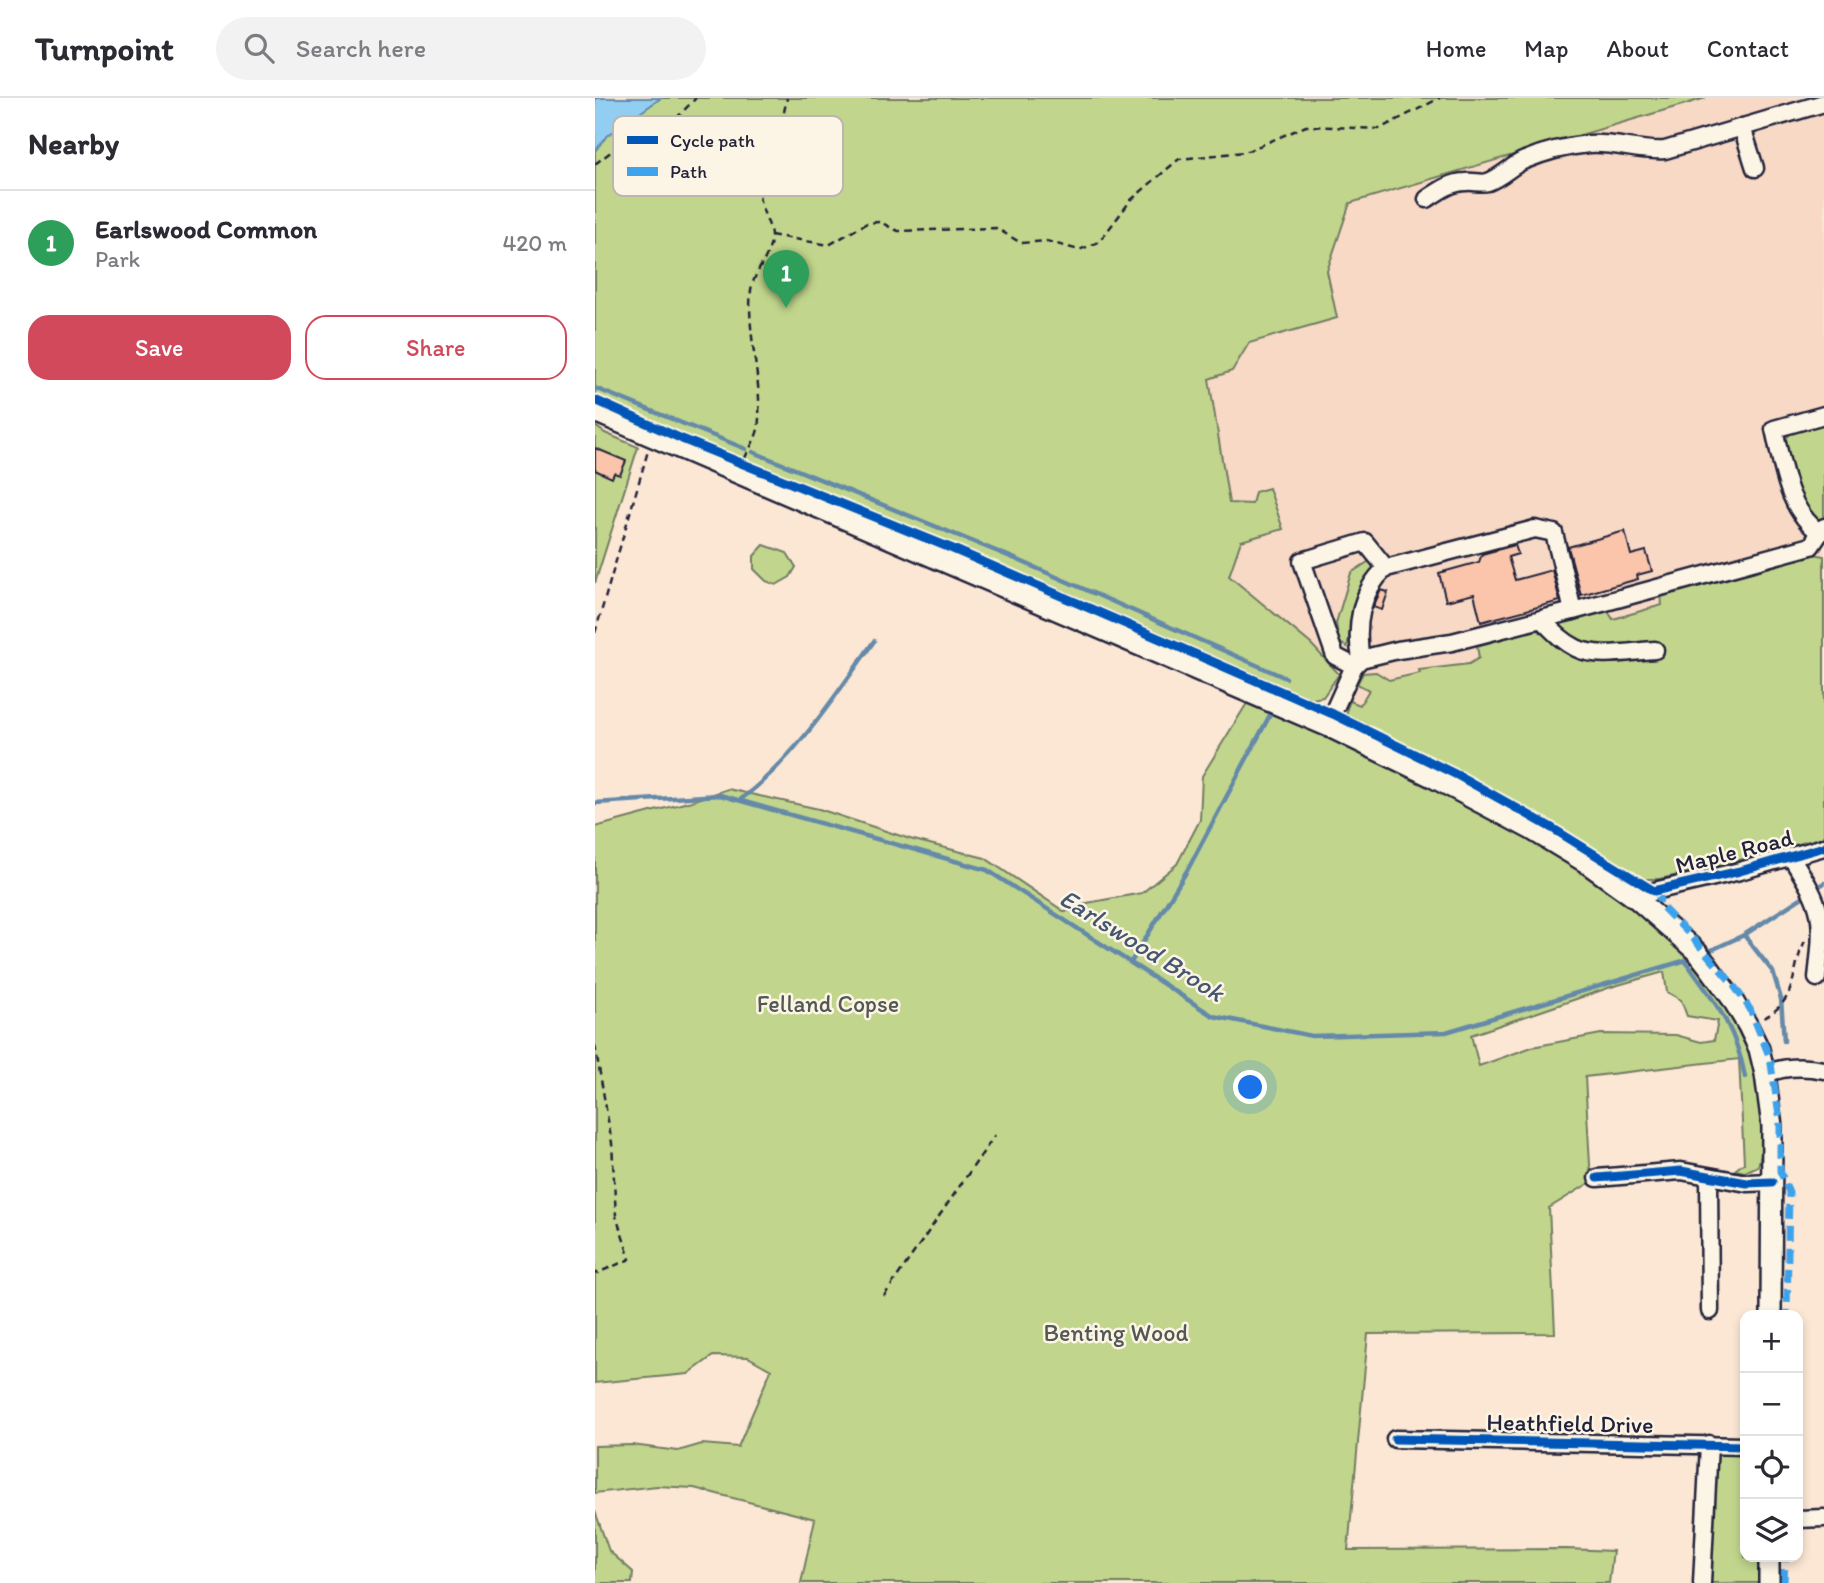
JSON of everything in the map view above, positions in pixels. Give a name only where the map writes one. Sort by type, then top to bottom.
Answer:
[{"type":"main road","points":[[595,412],[1327,726],[1532,830],[1585,862],[1638,900],[1702,959],[1733,999],[1759,1049],[1772,1125],[1772,1310]]},
{"type":"main road","points":[[1769,1562],[1769,1583]]},
{"type":"street","points":[[1427,199],[1444,187],[1465,181],[1485,183],[1500,177],[1524,160],[1559,150],[1591,144],[1646,152],[1665,150],[1824,103]]},
{"type":"street","points":[[1742,127],[1755,168]]},
{"type":"street","points":[[1386,568],[1366,542],[1302,561],[1335,656],[1358,662],[1398,650],[1452,642],[1573,611],[1820,539],[1788,489],[1774,429],[1824,415]]},
{"type":"street","points":[[1327,726],[1358,662],[1357,638],[1364,599],[1374,579],[1386,568],[1535,529],[1553,533],[1573,611]]},
{"type":"street","points":[[1541,619],[1558,636],[1578,649],[1599,652],[1655,650]]},
{"type":"street","name":"Maple Road","points":[[1638,900],[1654,891],[1824,847]]},
{"type":"street","points":[[1791,857],[1813,890],[1821,909],[1823,934],[1817,978]]},
{"type":"street","points":[[1765,1074],[1779,1068],[1809,1067],[1824,1070]]},
{"type":"street","points":[[1597,1178],[1681,1171],[1747,1183],[1772,1182]]},
{"type":"street","points":[[1709,1178],[1710,1311]]},
{"type":"street","name":"Heathfield Drive","points":[[1395,1439],[1740,1446]]},
{"type":"street","points":[[1702,1583],[1709,1444]]},
{"type":"street","points":[[1803,1519],[1824,1518]]},
{"type":"path","points":[[678,116],[696,98]]},
{"type":"path","points":[[782,116],[787,98]]},
{"type":"path","points":[[771,235],[829,245],[867,223],[880,222],[898,230],[996,228],[1021,243],[1046,241],[1079,250],[1100,242],[1131,200],[1179,159],[1245,152],[1306,126],[1379,129],[1440,98]]},
{"type":"path","points":[[595,164],[613,150]]},
{"type":"path","points":[[741,463],[758,432],[751,291],[768,255],[771,235],[760,196]]},
{"type":"path","points":[[595,633],[648,449],[654,439]]},
{"type":"path","points":[[730,458],[754,468]]},
{"type":"path","points":[[1778,1010],[1792,990]]},
{"type":"path","points":[[595,1045],[612,1143],[616,1216],[630,1259],[595,1274]]},
{"type":"path","points":[[884,1296],[995,1135]]},
{"type":"shaded area","points":[[1706,98],[1824,98],[1824,823],[1369,690],[1360,705],[1350,701],[1357,684],[1340,674],[1327,688],[1165,618],[1130,268]]},
{"type":"green space","points":[[595,98],[1706,98],[1350,203],[1327,271],[1337,318],[1249,343],[1232,371],[1209,379],[1229,503],[1252,504],[1255,492],[1269,488],[1283,529],[1241,541],[1229,576],[1311,644],[1339,674],[1323,697],[1312,699],[1054,587],[699,441],[595,395]]},
{"type":"green space","points":[[1824,422],[1824,522],[1820,523],[1804,508],[1799,498],[1784,442],[1791,432]]},
{"type":"green space","points":[[595,426],[638,447],[595,583]]},
{"type":"green space","points":[[764,545],[787,553],[796,567],[790,577],[776,585],[766,581],[754,569],[754,556]]},
{"type":"green space","points":[[1809,553],[1824,556],[1824,837],[1699,871],[1659,879],[1643,879],[1494,790],[1347,716],[1350,701],[1360,705],[1369,690],[1357,684],[1363,673],[1376,672],[1389,680],[1420,673],[1419,670],[1469,664],[1479,658],[1477,646],[1607,610],[1613,619],[1662,605],[1661,594]]},
{"type":"green space","points":[[1371,560],[1376,565],[1361,594],[1347,647],[1339,642],[1336,623],[1351,573]]},
{"type":"green space","points":[[1249,700],[1421,779],[1564,856],[1641,910],[1709,981],[1744,1035],[1755,1075],[1762,1151],[1758,1166],[1745,1172],[1735,1170],[1744,1163],[1739,1059],[1585,1077],[1591,1182],[1549,1208],[1555,1333],[1368,1334],[1348,1550],[1613,1551],[1609,1583],[801,1583],[815,1519],[694,1488],[657,1486],[595,1493],[595,1446],[632,1445],[678,1451],[702,1444],[738,1447],[771,1370],[748,1357],[713,1356],[688,1374],[595,1383],[595,827],[728,789],[819,809],[910,839],[985,858],[1065,912],[1087,903],[1142,893],[1177,864],[1200,820],[1202,776]],"holes":[[[1664,972],[1667,992],[1681,1000],[1687,1016],[1718,1021],[1714,1040],[1701,1042],[1676,1035],[1601,1034],[1532,1047],[1479,1066],[1471,1035],[1611,987]]]},
{"type":"green space","points":[[1734,1453],[1740,1455],[1740,1562],[1761,1562],[1761,1583],[1709,1583],[1712,1510],[1697,1505],[1701,1455]]},
{"type":"green space","points":[[595,1511],[609,1551],[633,1572],[632,1583],[595,1583]]},
{"type":"water","points":[[595,98],[661,98],[635,116],[613,116],[613,132],[595,151]]},
{"type":"building","points":[[595,448],[626,461],[620,475],[614,473],[612,478],[595,470]]},
{"type":"building","points":[[1625,531],[1631,555],[1646,551],[1652,571],[1637,575],[1638,579],[1581,595],[1568,547]]},
{"type":"building","points":[[1515,545],[1518,554],[1508,557],[1515,580],[1552,570],[1560,601],[1481,622],[1474,594],[1446,601],[1439,573],[1479,562],[1482,554]]},
{"type":"building","points":[[1381,590],[1388,592],[1382,610],[1373,607]]},
{"type":"waterway","points":[[595,388],[746,449]]},
{"type":"waterway","points":[[753,452],[1018,560],[1286,678]]},
{"type":"waterway","points":[[740,800],[796,746],[874,641]]},
{"type":"waterway","points":[[1131,962],[1188,869],[1271,713]]},
{"type":"waterway","name":"Earlswood Brook","points":[[595,803],[720,795],[987,870],[1213,1016],[1312,1036],[1446,1032],[1693,958]]},
{"type":"waterway","name":"Earlswood Brook","points":[[1705,953],[1744,935],[1824,883]]},
{"type":"waterway","points":[[1744,935],[1773,972],[1781,999],[1784,1041]]},
{"type":"waterway","points":[[1686,962],[1730,1029],[1745,1077]]},
{"type":"marked path","points":[[1654,891],[1660,898],[1659,904],[1732,983],[1750,1009],[1770,1058],[1780,1122],[1780,1171],[1789,1192],[1787,1310]]},
{"type":"marked path","points":[[1784,1583],[1785,1562]]},
{"type":"cycle path","points":[[595,400],[682,439],[953,549],[1333,714],[1459,776],[1552,828],[1654,891],[1740,871],[1824,847]]},
{"type":"cycle path","points":[[1597,1178],[1681,1171],[1747,1183],[1772,1182]]},
{"type":"cycle path","points":[[1395,1439],[1740,1446]]},
{"type":"place","name":"Earlswood Common","points":[[786,308]]},
{"type":"park label","name":"Felland Copse","points":[[828,1003]]},
{"type":"park label","name":"Benting Wood","points":[[1116,1332]]}]
